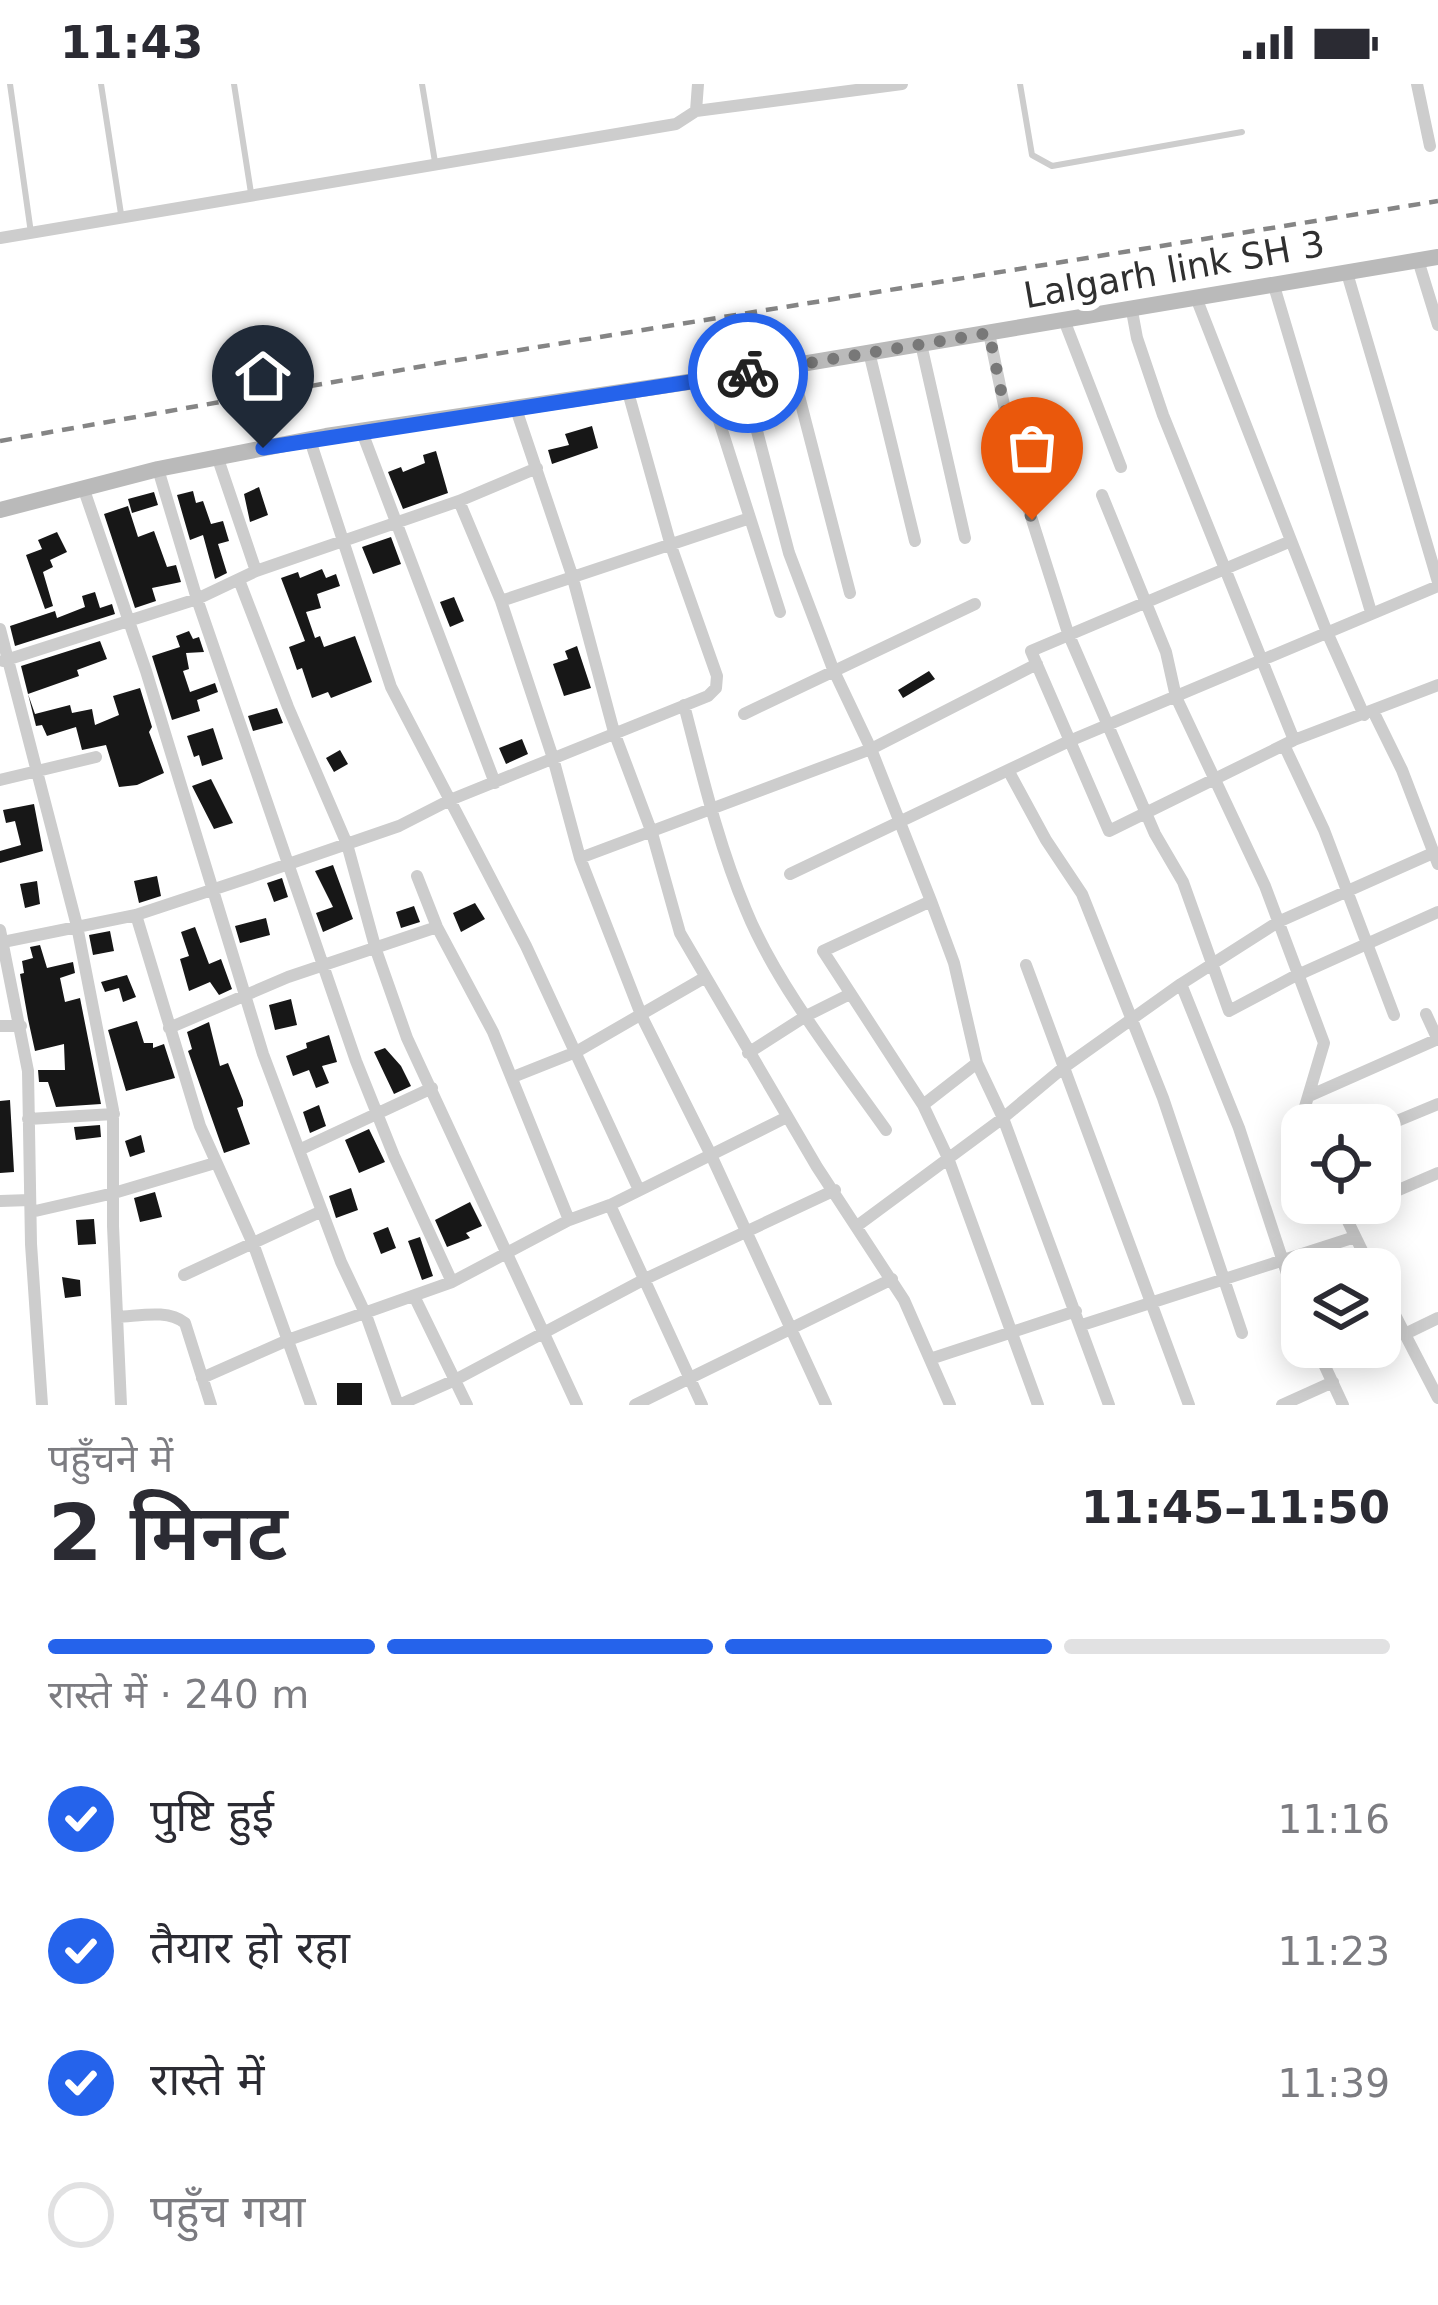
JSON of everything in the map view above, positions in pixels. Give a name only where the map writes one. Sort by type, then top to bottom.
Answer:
[{"type":"street","points":[[696,111],[698,84]]},
{"type":"street","points":[[0,238],[676,124],[696,111],[902,84]]},
{"type":"street","points":[[1417,84],[1430,146]]},
{"type":"street","name":"Lalgarh link SH 3","points":[[0,511],[217,456],[706,380],[1438,257]]},
{"type":"street","points":[[1418,260],[1438,325]]},
{"type":"street","points":[[790,874],[1067,742],[1438,584],[1347,273]]},
{"type":"street","points":[[1274,286],[1371,612]]},
{"type":"street","points":[[857,1226],[1130,1018],[1278,922],[1347,890],[1436,859],[1402,770],[1326,630],[1197,299]]},
{"type":"street","points":[[1132,310],[1163,416],[1394,1015]]},
{"type":"street","points":[[1064,320],[1121,467]]},
{"type":"street","points":[[989,333],[1020,482],[1068,633],[1145,811],[1183,882],[1229,1011],[1438,912]]},
{"type":"street","points":[[921,344],[965,538]]},
{"type":"street","points":[[869,352],[914,541]]},
{"type":"street","points":[[790,365],[850,592]]},
{"type":"street","points":[[742,374],[789,553],[954,962],[977,1063],[1003,1118],[1109,1405]]},
{"type":"street","points":[[706,380],[779,612]]},
{"type":"street","points":[[42,1405],[30,1206],[28,1071],[2,936],[136,915],[290,864],[399,826],[450,800],[708,696],[716,688],[717,676],[670,546],[628,392]]},
{"type":"street","points":[[515,410],[572,574],[614,732],[652,833],[680,933],[787,1118],[892,1279],[950,1405]]},
{"type":"street","points":[[362,432],[495,782]]},
{"type":"street","points":[[310,440],[391,687],[526,946],[639,1190]]},
{"type":"street","points":[[217,456],[256,571]]},
{"type":"street","points":[[4,660],[197,598],[256,571],[459,501],[537,468]]},
{"type":"street","points":[[158,469],[197,598],[377,1113],[452,1282]]},
{"type":"street","points":[[83,488],[246,997],[299,1150],[399,1405],[835,1190]]},
{"type":"street","points":[[1102,495],[1166,652],[1176,697],[1265,886],[1324,1043],[1306,1104]]},
{"type":"street","points":[[459,501],[501,601],[580,858],[642,1017],[826,1405]]},
{"type":"street","points":[[501,601],[750,518]]},
{"type":"street","points":[[1291,541],[1031,651],[1109,831],[1289,742],[1438,685]]},
{"type":"street","points":[[239,580],[287,707],[347,844],[376,950],[407,1037],[578,1405]]},
{"type":"street","points":[[744,714],[975,604]]},
{"type":"street","points":[[0,629],[4,660],[77,926],[114,1114],[121,1405]]},
{"type":"street","points":[[580,858],[871,749],[1037,664]]},
{"type":"street","points":[[684,705],[711,810],[747,914],[806,1016],[886,1130]]},
{"type":"street","points":[[0,780],[96,757]]},
{"type":"street","points":[[1008,770],[1082,894],[1163,1098],[1242,1333]]},
{"type":"street","points":[[417,876],[437,927],[513,1077],[568,1220]]},
{"type":"street","points":[[931,901],[823,950],[923,1105],[948,1157],[1038,1405]]},
{"type":"street","points":[[136,915],[214,1162],[254,1246],[311,1405]]},
{"type":"street","points":[[170,1028],[288,977],[437,927]]},
{"type":"street","points":[[1026,965],[1189,1405]]},
{"type":"street","points":[[513,1077],[575,1052],[704,978]]},
{"type":"street","points":[[1181,984],[1239,1129],[1281,1258]]},
{"type":"street","points":[[748,1053],[850,994]]},
{"type":"street","points":[[1309,1096],[1438,1040],[1426,1014]]},
{"type":"street","points":[[0,1026],[21,1026]]},
{"type":"street","points":[[923,1105],[977,1063]]},
{"type":"street","points":[[299,1150],[432,1088]]},
{"type":"street","points":[[1401,1119],[1438,1104]]},
{"type":"street","points":[[28,1119],[114,1114]]},
{"type":"street","points":[[202,1378],[288,1340],[452,1282],[568,1220],[610,1205],[787,1118]]},
{"type":"street","points":[[0,1201],[30,1206],[114,1193],[214,1162]]},
{"type":"street","points":[[1401,1189],[1438,1174]]},
{"type":"street","points":[[610,1205],[702,1405]]},
{"type":"street","points":[[184,1275],[322,1211]]},
{"type":"street","points":[[1348,1224],[1360,1248]]},
{"type":"street","points":[[1321,1248],[1354,1237]]},
{"type":"street","points":[[930,1359],[1012,1332],[1152,1305],[1281,1261]]},
{"type":"street","points":[[635,1405],[892,1279]]},
{"type":"street","points":[[415,1298],[467,1405]]},
{"type":"street","points":[[117,1317],[162,1314],[180,1318],[211,1405]]},
{"type":"street","points":[[1405,1334],[1438,1318]]},
{"type":"street","points":[[1401,1326],[1437,1395]]},
{"type":"street","points":[[1326,1368],[1342,1405]]},
{"type":"street","points":[[1282,1405],[1333,1382]]},
{"type":"lane","points":[[10,84],[31,232]]},
{"type":"lane","points":[[101,84],[121,218]]},
{"type":"lane","points":[[234,84],[251,196]]},
{"type":"lane","points":[[422,84],[436,166]]},
{"type":"lane","points":[[1020,84],[1032,155],[1052,166],[1242,132]]},
{"type":"building","points":[[592,426],[598,448],[552,464],[548,450],[569,445],[565,434]]},
{"type":"building","points":[[436,451],[448,493],[403,509],[388,472],[425,463],[423,455]]},
{"type":"building","points":[[259,487],[268,515],[250,522],[244,494]]},
{"type":"building","points":[[193,491],[196,503],[203,501],[211,524],[223,521],[229,541],[218,544],[227,573],[215,579],[203,535],[190,540],[177,495]]},
{"type":"building","points":[[154,492],[158,505],[132,513],[128,499]]},
{"type":"building","points":[[128,506],[138,537],[154,531],[167,567],[176,565],[181,582],[152,588],[156,601],[135,608],[104,514]]},
{"type":"building","points":[[57,532],[67,552],[50,560],[53,567],[43,572],[53,606],[45,609],[26,555],[42,549],[38,540]]},
{"type":"building","points":[[391,537],[401,564],[373,574],[362,547]]},
{"type":"building","points":[[322,569],[326,578],[336,574],[340,586],[317,594],[321,608],[306,612],[315,638],[320,636],[324,647],[355,636],[372,682],[331,698],[328,692],[312,698],[289,647],[305,641],[281,578],[298,572],[300,578]]},
{"type":"building","points":[[95,592],[100,608],[112,604],[115,614],[15,646],[10,626],[55,611],[57,618],[85,607],[82,596]]},
{"type":"building","points":[[454,597],[464,621],[450,627],[440,602]]},
{"type":"building","points":[[189,631],[193,639],[199,637],[204,652],[186,653],[189,669],[183,671],[190,692],[215,683],[218,692],[197,700],[200,711],[172,720],[152,656],[180,647],[176,636]]},
{"type":"building","points":[[100,641],[107,659],[77,670],[79,676],[28,694],[21,666]]},
{"type":"building","points":[[577,646],[591,688],[564,696],[553,664],[568,659],[565,651]]},
{"type":"building","points":[[929,671],[935,679],[903,698],[898,690]]},
{"type":"building","points":[[140,688],[164,773],[119,787],[106,745],[82,750],[76,727],[47,736],[42,725],[36,726],[28,694],[35,714],[70,705],[72,713],[92,709],[95,725],[119,715],[113,696]]},
{"type":"building","points":[[277,708],[283,723],[253,731],[248,716]]},
{"type":"building","points":[[213,728],[223,759],[202,766],[187,736]]},
{"type":"building","points":[[522,739],[528,754],[506,764],[499,748]]},
{"type":"building","points":[[340,750],[348,764],[334,772],[326,758]]},
{"type":"building","points":[[211,779],[233,823],[214,829],[192,786]]},
{"type":"building","points":[[34,804],[43,851],[0,863],[0,851],[21,845],[15,821],[6,823],[3,810]]},
{"type":"building","points":[[333,865],[353,919],[323,932],[316,913],[333,907],[315,871]]},
{"type":"building","points":[[157,876],[161,896],[139,903],[134,881]]},
{"type":"building","points":[[282,878],[288,897],[274,902],[267,883]]},
{"type":"building","points":[[37,881],[40,904],[25,908],[20,884]]},
{"type":"building","points":[[475,903],[485,919],[461,932],[453,913]]},
{"type":"building","points":[[414,906],[420,922],[401,928],[396,912]]},
{"type":"building","points":[[266,918],[270,935],[240,943],[235,926]]},
{"type":"building","points":[[195,927],[209,964],[221,959],[232,989],[219,995],[210,982],[189,991],[180,959],[189,956],[181,932]]},
{"type":"building","points":[[110,931],[114,951],[93,955],[89,935]]},
{"type":"building","points":[[40,945],[47,968],[73,962],[75,973],[60,978],[65,1002],[80,998],[101,1104],[56,1107],[48,1082],[39,1082],[38,1070],[65,1070],[64,1044],[35,1051],[28,1019],[22,961],[33,958],[30,947]]},
{"type":"building","points":[[127,975],[136,997],[123,1002],[119,988],[105,992],[101,982]]},
{"type":"building","points":[[291,999],[297,1025],[275,1030],[269,1005]]},
{"type":"building","points":[[137,1021],[144,1043],[153,1043],[153,1048],[164,1044],[175,1078],[126,1091],[108,1030]]},
{"type":"building","points":[[209,1022],[220,1066],[228,1063],[243,1101],[237,1108],[250,1144],[224,1153],[188,1051],[192,1049],[187,1032]]},
{"type":"building","points":[[329,1035],[337,1062],[322,1066],[329,1083],[316,1088],[309,1070],[293,1076],[286,1056]]},
{"type":"building","points":[[385,1048],[411,1086],[394,1094],[374,1052]]},
{"type":"building","points":[[10,1100],[14,1172],[0,1173],[0,1101]]},
{"type":"building","points":[[319,1105],[326,1126],[310,1133],[303,1112]]},
{"type":"building","points":[[100,1125],[101,1137],[76,1140],[74,1127]]},
{"type":"building","points":[[369,1129],[385,1162],[359,1173],[345,1140]]},
{"type":"building","points":[[141,1135],[145,1152],[130,1157],[125,1141]]},
{"type":"building","points":[[351,1188],[358,1210],[336,1218],[329,1196]]},
{"type":"building","points":[[155,1192],[162,1217],[140,1222],[134,1198]]},
{"type":"building","points":[[470,1202],[482,1226],[466,1233],[470,1238],[447,1247],[435,1220]]},
{"type":"building","points":[[94,1219],[96,1244],[78,1245],[76,1220]]},
{"type":"building","points":[[388,1227],[396,1248],[381,1254],[373,1233]]},
{"type":"building","points":[[420,1237],[433,1276],[422,1280],[408,1241]]},
{"type":"building","points":[[62,1277],[80,1280],[81,1296],[65,1298]]},
{"type":"building","points":[[337,1383],[362,1383],[362,1405],[337,1405]]},
{"type":"railway","points":[[0,441],[452,361],[1438,201]]},
{"type":"way so far","points":[[748,373],[989,333],[1032,520]]},
{"type":"route","points":[[263,448],[748,373]]}]
